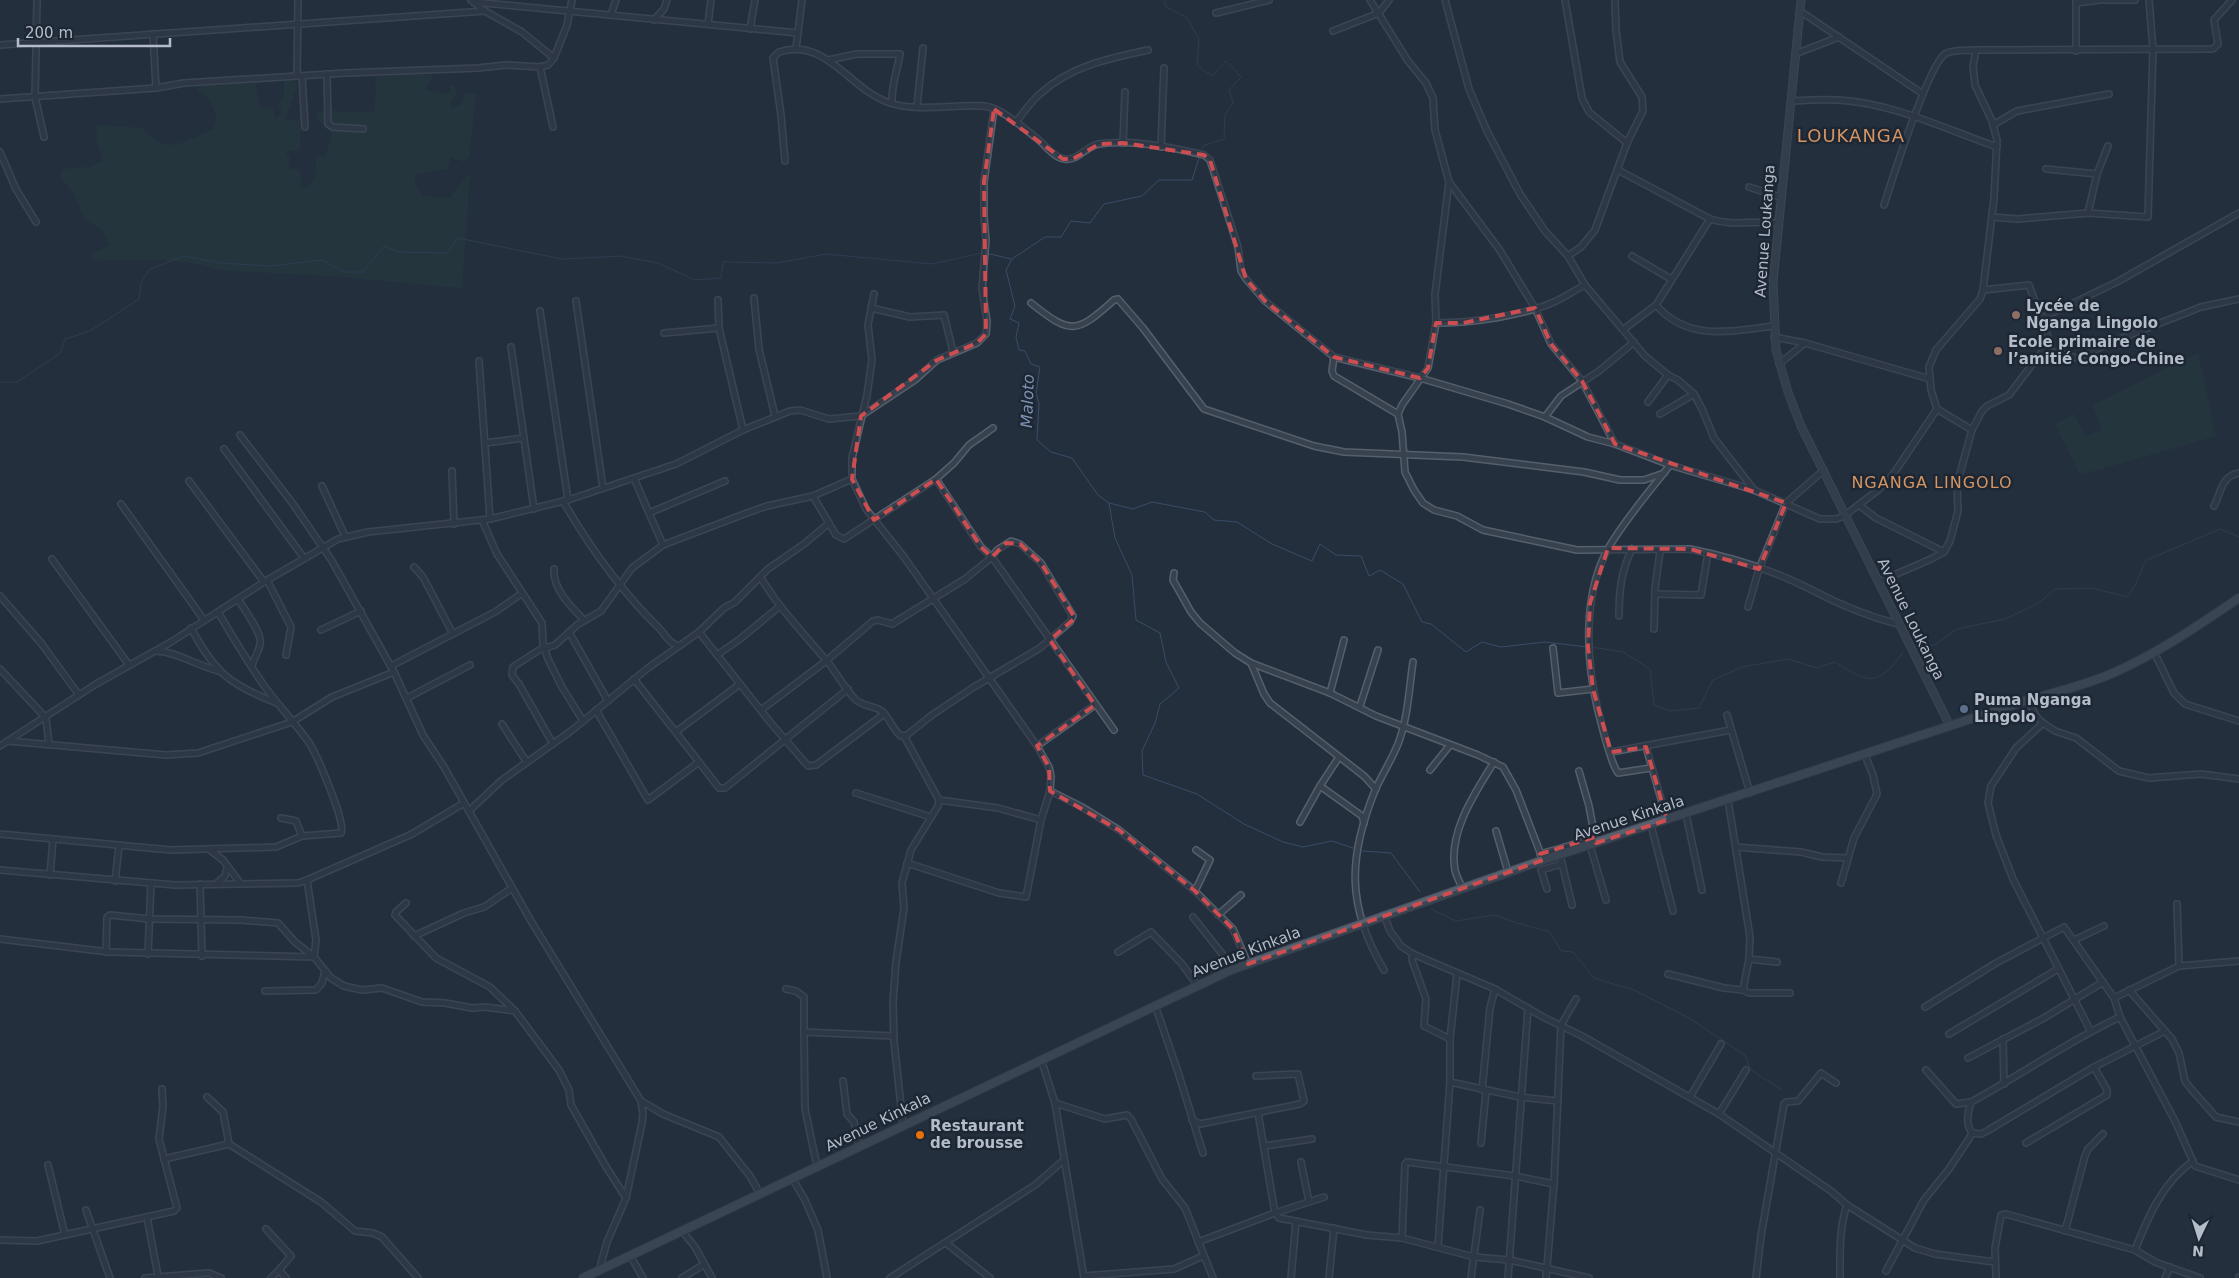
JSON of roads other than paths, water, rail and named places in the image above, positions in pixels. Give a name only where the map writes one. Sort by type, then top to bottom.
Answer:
[{"type":"main road","name":"Avenue Loukanga","points":[[1801,0],[1773,273],[1774,336],[1779,364],[1801,426],[1824,470],[1844,516],[1950,726]]},
{"type":"main road","name":"Avenue Kinkala","points":[[583,1278],[1231,970],[1361,923],[1546,860],[1564,851],[1590,842],[1686,814],[2028,700],[2078,686],[2113,673],[2154,652],[2239,598]]},
{"type":"street","points":[[37,0],[35,97],[44,137]]},
{"type":"street","points":[[298,0],[297,24],[305,127]]},
{"type":"street","points":[[0,99],[156,88],[184,83],[327,74],[478,68],[506,65],[540,67],[548,65],[554,58],[571,12],[572,0]]},
{"type":"street","points":[[612,15],[616,0]]},
{"type":"street","points":[[653,20],[664,9],[667,0]]},
{"type":"street","points":[[708,24],[711,0]]},
{"type":"street","points":[[750,29],[755,0]]},
{"type":"street","points":[[796,48],[802,0]]},
{"type":"street","points":[[1216,13],[1269,0]]},
{"type":"street","points":[[1370,0],[1408,61],[1426,83],[1433,98],[1435,130],[1450,182],[1499,249],[1535,308],[1551,344],[1582,381],[1615,444]]},
{"type":"street","points":[[1333,31],[1378,13],[1389,0]]},
{"type":"street","points":[[1445,0],[1470,89],[1487,131],[1520,194],[1545,231],[1568,256],[1585,285],[1645,356],[1668,376],[1678,380],[1694,394],[1714,438],[1754,490]]},
{"type":"street","points":[[1565,0],[1582,98],[1589,112],[1627,143]]},
{"type":"street","points":[[1568,256],[1581,247],[1595,230],[1627,143],[1640,119],[1643,104],[1636,85],[1620,62],[1615,0]]},
{"type":"street","points":[[2076,51],[2076,2],[2135,0]]},
{"type":"street","points":[[1992,217],[2018,219],[2088,213],[2146,217],[2150,214],[2153,49],[2149,0]]},
{"type":"street","points":[[1884,205],[1923,94],[1944,55],[1951,52],[1976,50],[2076,51],[2216,48],[2218,41],[2214,20],[2232,0]]},
{"type":"street","points":[[472,1],[484,11],[522,32],[554,58]]},
{"type":"street","points":[[472,1],[798,33]]},
{"type":"street","points":[[0,44],[484,11]]},
{"type":"street","points":[[1800,11],[1923,94]]},
{"type":"street","points":[[153,34],[156,88]]},
{"type":"street","points":[[1795,54],[1839,38]]},
{"type":"street","points":[[785,161],[773,58],[778,52],[796,48],[811,50],[828,60],[867,93],[892,103],[917,106],[976,106],[994,108],[1016,122],[1063,159],[1073,158],[1099,144],[1123,143],[1161,147],[1204,155],[1210,160],[1238,247],[1242,271],[1246,279],[1265,301],[1334,357],[1420,378],[1508,404],[1545,417],[1588,438],[1615,444],[1670,465],[1754,490],[1820,519],[1836,519],[1844,516],[1892,476],[1937,409]]},
{"type":"street","points":[[917,106],[923,48]]},
{"type":"street","points":[[1016,122],[1040,93],[1068,74],[1106,60],[1148,50]]},
{"type":"street","points":[[1972,430],[1937,409],[1929,367],[1936,350],[1975,307],[1983,290],[1992,217],[1997,147],[1993,124],[1975,85],[1973,66],[1976,50]]},
{"type":"street","points":[[828,60],[857,54],[900,54],[896,78],[892,88],[892,103]]},
{"type":"street","points":[[540,67],[553,127]]},
{"type":"street","points":[[1161,147],[1164,68]]},
{"type":"street","points":[[327,74],[328,124],[333,127],[363,129]]},
{"type":"street","points":[[1123,143],[1125,92]]},
{"type":"street","points":[[1993,124],[2017,111],[2109,94]]},
{"type":"street","points":[[1791,101],[1839,100],[1871,105],[1915,117],[1997,147]]},
{"type":"street","points":[[0,746],[46,718],[79,694],[156,651],[323,546],[345,536],[490,519],[534,509],[634,478],[684,460],[775,416],[800,410],[829,419],[861,416],[915,380],[937,360],[978,343],[986,334],[982,289],[986,240],[984,182],[994,108]]},
{"type":"street","points":[[2088,213],[2097,174],[2108,146]]},
{"type":"street","points":[[0,152],[16,189],[36,222]]},
{"type":"street","points":[[2046,169],[2097,174]]},
{"type":"street","points":[[1618,170],[1710,219],[1728,224],[1756,221],[1778,223]]},
{"type":"street","points":[[1450,182],[1435,294],[1436,323],[1428,368],[1398,414],[1405,472],[1423,503],[1434,510],[1457,516],[1483,530],[1577,550],[1608,548],[1660,551],[1690,549],[1708,553],[1759,569],[1810,589],[1820,596],[1865,615],[1898,624]]},
{"type":"street","points":[[1749,187],[1780,196]]},
{"type":"street","points":[[2042,318],[2117,282],[2239,213]]},
{"type":"street","points":[[1624,329],[1656,306],[1710,219]]},
{"type":"street","points":[[1632,256],[1671,280]]},
{"type":"street","points":[[1436,323],[1463,323],[1535,308],[1553,302],[1585,285]]},
{"type":"street","points":[[1878,582],[1944,552],[1950,541],[1958,511],[1957,484],[1972,430],[1984,408],[2009,395],[2044,350],[2048,337],[2029,285],[1983,290]]},
{"type":"street","points":[[874,294],[868,335],[872,360],[867,395],[852,458],[852,479],[860,498],[874,520],[934,598],[1050,767],[1050,791],[1041,820],[1026,897],[999,893],[907,863]]},
{"type":"street","points":[[754,298],[759,349],[775,416]]},
{"type":"street","points":[[1031,303],[1058,323],[1071,326],[1090,321],[1114,300],[1118,299],[1204,408],[1314,446],[1344,452],[1463,457],[1584,472],[1620,480],[1644,480],[1664,473]]},
{"type":"street","points":[[2044,350],[2078,358],[2112,342],[2183,316],[2201,307],[2239,299]]},
{"type":"street","points":[[718,300],[719,328],[743,430]]},
{"type":"street","points":[[576,301],[603,488]]},
{"type":"street","points":[[1656,306],[1672,321],[1710,332],[1731,332],[1774,326]]},
{"type":"street","points":[[871,308],[910,317],[944,315],[953,352]]},
{"type":"street","points":[[540,311],[566,500],[579,527],[648,620],[660,629],[671,643],[679,646]]},
{"type":"street","points":[[664,333],[719,328]]},
{"type":"street","points":[[1774,336],[1930,379]]},
{"type":"street","points":[[1545,417],[1561,396],[1599,371],[1634,342]]},
{"type":"street","points":[[1779,364],[1805,343]]},
{"type":"street","points":[[511,346],[534,509]]},
{"type":"street","points":[[1334,357],[1332,370],[1334,376],[1398,414]]},
{"type":"street","points":[[479,362],[490,519]]},
{"type":"street","points":[[1648,402],[1668,376]]},
{"type":"street","points":[[1660,414],[1694,394]]},
{"type":"street","points":[[813,496],[836,535],[844,539],[936,479],[954,463],[969,445],[993,428]]},
{"type":"street","points":[[240,435],[323,546],[391,666],[423,735],[469,811],[512,888],[641,1101],[642,1123],[626,1198],[607,1242],[599,1271]]},
{"type":"street","points":[[485,443],[524,438]]},
{"type":"street","points":[[224,449],[304,558]]},
{"type":"street","points":[[1651,768],[1618,773],[1605,739],[1593,688],[1588,647],[1590,603],[1608,548],[1670,465]]},
{"type":"street","points":[[1748,607],[1759,569],[1786,503],[1824,470]]},
{"type":"street","points":[[452,471],[454,524]]},
{"type":"street","points":[[2214,506],[2225,481],[2229,476],[2239,473]]},
{"type":"street","points":[[634,478],[663,545]]},
{"type":"street","points":[[553,744],[511,672],[517,664],[539,650],[544,650],[556,644],[584,620],[601,611],[632,568],[663,545],[767,506],[813,496],[852,479]]},
{"type":"street","points":[[936,479],[981,547],[992,556],[1114,730]]},
{"type":"street","points":[[190,481],[265,581],[291,627],[286,655]]},
{"type":"street","points":[[649,513],[726,481]]},
{"type":"street","points":[[322,486],[345,536]]},
{"type":"street","points":[[120,504],[204,620]]},
{"type":"street","points":[[1859,505],[1876,518],[1944,552]]},
{"type":"street","points":[[482,520],[497,554],[542,624],[544,650],[562,687],[583,721]]},
{"type":"street","points":[[469,811],[502,780],[526,761],[553,744],[634,679],[699,632],[724,608],[735,602],[768,568],[804,544],[829,523]]},
{"type":"street","points":[[761,710],[826,661],[873,621],[878,620],[892,624],[965,579],[997,550],[1011,541],[1020,544],[1041,563],[1073,616],[1070,622],[1050,640],[950,702],[904,736]]},
{"type":"street","points":[[1619,616],[1620,584],[1626,561],[1632,549]]},
{"type":"street","points":[[1654,629],[1655,594],[1660,551]]},
{"type":"street","points":[[1655,594],[1701,596],[1708,553]]},
{"type":"street","points":[[52,559],[129,665]]},
{"type":"street","points":[[414,568],[420,571],[453,634]]},
{"type":"street","points":[[554,569],[557,586],[584,620]]},
{"type":"street","points":[[1174,573],[1173,580],[1191,612],[1200,623],[1235,653],[1251,663],[1330,693],[1404,727],[1503,767],[1510,777],[1546,860]]},
{"type":"street","points":[[760,577],[780,606],[858,702],[881,710],[899,735],[904,736],[939,800]]},
{"type":"street","points":[[391,666],[500,609],[521,594]]},
{"type":"street","points":[[0,596],[41,643],[79,694]]},
{"type":"street","points":[[238,599],[260,637],[260,644],[254,655],[252,666]]},
{"type":"street","points":[[717,654],[740,639],[780,606]]},
{"type":"street","points":[[321,630],[361,611]]},
{"type":"street","points":[[0,834],[171,850],[276,847],[302,836],[338,834],[343,830],[322,768],[310,745],[277,703],[218,612]]},
{"type":"street","points":[[191,628],[211,662],[219,671],[243,688],[277,703]]},
{"type":"street","points":[[570,632],[608,700]]},
{"type":"street","points":[[699,632],[805,765],[813,766],[884,714]]},
{"type":"street","points":[[1330,693],[1344,640]]},
{"type":"street","points":[[1553,648],[1558,693],[1593,688]]},
{"type":"street","points":[[1360,706],[1378,650]]},
{"type":"street","points":[[156,651],[171,652],[186,660],[219,671]]},
{"type":"street","points":[[2154,652],[2169,685],[2184,704],[2239,722]]},
{"type":"street","points":[[1384,970],[1361,923],[1354,885],[1357,852],[1364,823],[1376,789],[1404,727],[1414,662]]},
{"type":"street","points":[[1251,663],[1264,694],[1270,703],[1364,776],[1376,789]]},
{"type":"street","points":[[407,698],[470,665]]},
{"type":"street","points":[[0,669],[46,718],[50,744]]},
{"type":"street","points":[[6,741],[183,756],[221,746],[292,722],[332,697],[394,672]]},
{"type":"street","points":[[634,679],[721,789],[848,689]]},
{"type":"street","points":[[677,731],[740,684]]},
{"type":"street","points":[[2028,700],[2036,716],[2054,731],[2076,738],[2111,766],[2133,775],[2166,778],[2211,774],[2239,779]]},
{"type":"street","points":[[1037,746],[1095,705]]},
{"type":"street","points":[[596,710],[646,799],[650,799],[699,762]]},
{"type":"street","points":[[1726,715],[1750,793]]},
{"type":"street","points":[[2043,723],[2016,748],[1991,786],[1988,797],[1996,835],[2009,870],[2090,1030]]},
{"type":"street","points":[[502,724],[526,761]]},
{"type":"street","points":[[1611,752],[1646,747],[1668,740],[1731,730]]},
{"type":"street","points":[[1430,770],[1450,746]]},
{"type":"street","points":[[1646,747],[1667,820]]},
{"type":"street","points":[[1841,883],[1854,838],[1877,794],[1873,775],[1865,755]]},
{"type":"street","points":[[1300,822],[1339,757]]},
{"type":"street","points":[[1462,888],[1455,871],[1454,861],[1458,830],[1479,786],[1494,762]]},
{"type":"street","points":[[1579,771],[1590,842],[1606,900]]},
{"type":"street","points":[[1320,786],[1362,816],[1364,823]]},
{"type":"street","points":[[1050,791],[1082,807],[1120,830],[1195,891],[1236,933],[1248,964]]},
{"type":"street","points":[[856,793],[931,817]]},
{"type":"street","points":[[903,1125],[894,1036],[893,1003],[896,962],[904,908],[902,883],[911,850],[939,800]]},
{"type":"street","points":[[939,800],[998,808],[1041,820]]},
{"type":"street","points":[[1728,800],[1750,937],[1749,959],[1743,990]]},
{"type":"street","points":[[0,870],[150,884],[298,883],[412,834],[464,803]]},
{"type":"street","points":[[1686,814],[1702,890]]},
{"type":"street","points":[[281,818],[296,821],[302,836]]},
{"type":"street","points":[[1651,825],[1673,911]]},
{"type":"street","points":[[1496,831],[1508,872]]},
{"type":"street","points":[[50,875],[53,839]]},
{"type":"street","points":[[115,881],[119,846]]},
{"type":"street","points":[[1736,847],[1801,852],[1822,857],[1848,858]]},
{"type":"street","points":[[209,849],[223,860],[227,868],[240,883]]},
{"type":"street","points":[[1195,891],[1210,860],[1196,850]]},
{"type":"street","points":[[1564,851],[1562,864],[1572,905]]},
{"type":"street","points":[[1546,860],[1562,864]]},
{"type":"street","points":[[1546,860],[1541,870],[1547,889]]},
{"type":"street","points":[[217,883],[225,876],[227,868]]},
{"type":"street","points":[[307,880],[316,940],[314,957]]},
{"type":"street","points":[[148,954],[150,884]]},
{"type":"street","points":[[200,884],[202,956]]},
{"type":"street","points":[[414,936],[464,913],[484,907],[512,888]]},
{"type":"street","points":[[1218,915],[1241,896]]},
{"type":"street","points":[[406,903],[395,915],[436,958],[490,987],[516,1011],[558,1070],[569,1090],[571,1104],[626,1198]]},
{"type":"street","points":[[2177,904],[2179,966]]},
{"type":"street","points":[[106,952],[108,915],[150,919],[241,920],[278,923],[295,942],[314,957],[325,971],[344,986],[353,989],[382,988],[422,1002],[516,1011]]},
{"type":"street","points":[[1384,915],[1390,931],[1401,946],[1413,954],[1495,989],[1719,1114],[1831,1191],[1847,1205],[1902,1241],[1915,1248],[1935,1254],[1994,1262]]},
{"type":"street","points":[[1193,917],[1223,955],[1231,970]]},
{"type":"street","points":[[2074,940],[2104,926]]},
{"type":"street","points":[[1924,1006],[2043,937],[2064,927],[2114,998],[2120,1016],[2175,1121],[2193,1162],[2198,1168],[2239,1180]]},
{"type":"street","points":[[1118,952],[1151,932],[1182,964],[1197,985]]},
{"type":"street","points":[[0,939],[106,952],[202,956],[314,957]]},
{"type":"street","points":[[1413,954],[1412,960],[1426,999],[1424,1026],[1450,1040]]},
{"type":"street","points":[[1749,959],[1777,962]]},
{"type":"street","points":[[2114,998],[2179,966],[2239,961]]},
{"type":"street","points":[[1949,1034],[2058,969]]},
{"type":"street","points":[[265,992],[316,990],[320,986],[325,971]]},
{"type":"street","points":[[1438,1246],[1442,1166],[1450,1082],[1450,1040],[1457,974]]},
{"type":"street","points":[[1668,974],[1724,988],[1743,990],[1749,993],[1790,993]]},
{"type":"street","points":[[1968,1058],[2074,1001],[2103,982]]},
{"type":"street","points":[[786,989],[804,997],[805,1109],[818,1166]]},
{"type":"street","points":[[1481,1143],[1490,1008],[1495,989]]},
{"type":"street","points":[[2129,990],[2176,1045],[2185,1081],[2192,1090],[2216,1117],[2239,1122]]},
{"type":"street","points":[[1546,1278],[1554,1184],[1561,1025],[1576,999]]},
{"type":"street","points":[[1154,1005],[1176,1064],[1203,1153]]},
{"type":"street","points":[[1508,1278],[1528,1008]]},
{"type":"street","points":[[1926,1070],[1956,1104],[1971,1102],[2004,1084],[2090,1030],[2120,1016]]},
{"type":"street","points":[[1972,1133],[1981,1134],[1987,1131],[2094,1067],[2165,1031]]},
{"type":"street","points":[[804,1032],[894,1036]]},
{"type":"street","points":[[2003,1039],[2004,1084]]},
{"type":"street","points":[[1690,1097],[1721,1044]]},
{"type":"street","points":[[1041,1059],[1056,1103],[1084,1277],[1174,1269],[1203,1256]]},
{"type":"street","points":[[2026,1143],[2107,1095],[2107,1090],[2094,1067]]},
{"type":"street","points":[[1719,1114],[1746,1070]]},
{"type":"street","points":[[1756,1278],[1774,1152],[1781,1116],[1786,1102],[1797,1102],[1821,1073],[1836,1082]]},
{"type":"street","points":[[1192,1120],[1200,1124],[1258,1114],[1300,1104],[1304,1101],[1298,1074],[1256,1076]]},
{"type":"street","points":[[843,1082],[847,1114],[854,1122],[859,1146]]},
{"type":"street","points":[[1450,1082],[1520,1097],[1558,1102]]},
{"type":"street","points":[[0,1240],[37,1241],[172,1212],[177,1208],[158,1133],[163,1106],[162,1089]]},
{"type":"street","points":[[207,1097],[223,1112],[229,1144]]},
{"type":"street","points":[[641,1101],[663,1114],[719,1137],[750,1176],[760,1194]]},
{"type":"street","points":[[1971,1102],[1968,1122],[1972,1133]]},
{"type":"street","points":[[1056,1103],[1105,1119],[1127,1115],[1131,1119],[1162,1179],[1184,1208],[1213,1278]]},
{"type":"street","points":[[1258,1114],[1275,1213],[1279,1218],[1367,1235],[1402,1238],[1474,1257],[1510,1260],[1589,1278]]},
{"type":"street","points":[[1886,1272],[1924,1200],[1950,1169],[1972,1133]]},
{"type":"street","points":[[2065,1231],[2085,1156],[2088,1149],[2103,1134]]},
{"type":"street","points":[[1264,1146],[1312,1139]]},
{"type":"street","points":[[164,1159],[229,1144],[320,1202],[356,1231],[373,1233],[382,1237],[418,1278]]},
{"type":"street","points":[[890,1278],[1034,1185],[1064,1160]]},
{"type":"street","points":[[1301,1162],[1309,1202]]},
{"type":"street","points":[[2135,1250],[2148,1217],[2162,1193],[2184,1168],[2193,1162]]},
{"type":"street","points":[[1402,1238],[1405,1163],[1515,1176],[1554,1184]]},
{"type":"street","points":[[48,1165],[65,1235]]},
{"type":"street","points":[[792,1178],[805,1200],[818,1230],[827,1278]]},
{"type":"street","points":[[1198,1242],[1324,1197]]},
{"type":"street","points":[[1840,1278],[1843,1214],[1847,1205]]},
{"type":"street","points":[[86,1210],[110,1278]]},
{"type":"street","points":[[1471,1278],[1480,1210]]},
{"type":"street","points":[[1996,1278],[1994,1262],[1998,1223],[2004,1214],[2135,1250],[2170,1267],[2200,1278]]},
{"type":"street","points":[[147,1217],[158,1276]]},
{"type":"street","points":[[1291,1278],[1296,1221]]},
{"type":"street","points":[[1329,1278],[1334,1228]]},
{"type":"street","points":[[266,1229],[291,1256],[271,1278]]},
{"type":"street","points":[[682,1231],[695,1247],[712,1278]]},
{"type":"street","points":[[946,1243],[990,1278]]},
{"type":"street","points":[[630,1255],[643,1278]]},
{"type":"street","points":[[682,1278],[704,1265]]},
{"type":"street","points":[[2165,1278],[2170,1267]]},
{"type":"street","points":[[279,1270],[286,1278]]},
{"type":"street","points":[[145,1278],[209,1273],[221,1278]]},
{"type":"waterway","name":"Maloto","points":[[1165,0],[1165,6],[1187,18],[1199,39],[1197,65],[1212,76],[1226,61],[1241,77],[1229,90],[1233,102],[1225,115],[1224,139],[1203,146],[1201,151]]},
{"type":"waterway","points":[[1200,155],[1192,180],[1159,180],[1142,196],[1104,204],[1090,223],[1071,221],[1061,237],[1045,237],[1012,259],[1006,270],[1015,306],[1010,319],[1019,323],[1016,337],[1019,350],[1025,351],[1031,364],[1040,367],[1036,393],[1039,403],[1037,440],[1051,452],[1072,458],[1098,495],[1109,503],[1133,509],[1152,502],[1205,512],[1214,520],[1237,522],[1272,544],[1312,561],[1320,544],[1336,555],[1361,556],[1369,576],[1380,570],[1403,584],[1422,622],[1431,624],[1466,652],[1482,642],[1501,647],[1545,642],[1587,647]]},
{"type":"waterway","points":[[0,382],[17,382],[60,353],[65,339],[90,331],[139,299],[141,282],[150,269],[184,256],[221,263],[270,266],[322,260],[344,272],[363,272],[384,246],[398,252],[447,253],[458,238],[562,259],[620,256],[658,263],[695,280],[721,278],[723,262],[777,263],[826,254],[932,264],[982,253]]},
{"type":"waterway","points":[[986,253],[1011,259]]},
{"type":"waterway","points":[[1109,503],[1115,538],[1132,575],[1136,620],[1160,633],[1166,662],[1179,688],[1160,704],[1155,723],[1142,751],[1143,775],[1197,794],[1244,824],[1283,842],[1303,847],[1332,841],[1353,848]]},
{"type":"waterway","points":[[1916,650],[1936,644],[1957,629],[2005,619],[2037,604],[2055,589],[2092,588],[2127,597],[2136,584],[2145,561],[2220,529],[2239,537]]},
{"type":"waterway","points":[[1591,647],[1623,652],[1650,669],[1654,705],[1671,711],[1699,708],[1713,680],[1742,667],[1788,659],[1817,668],[1835,662],[1857,675],[1873,678],[1887,671],[1903,652]]},
{"type":"waterway","points":[[1363,851],[1391,853],[1420,892]]},
{"type":"waterway","points":[[1431,909],[1456,921],[1495,915],[1550,932],[1561,951],[1573,952],[1594,978],[1634,990],[1689,1018],[1745,1055],[1750,1069],[1782,1090]]},
{"type":"place","name":"Lycée de Nganga Lingolo","points":[[2016,315]]},
{"type":"place","name":"Ecole primaire de l’amitié Congo-Chine","points":[[1998,351]]},
{"type":"place","name":"Puma Nganga Lingolo","points":[[1964,709]]},
{"type":"place","name":"Restaurant de brousse","points":[[920,1135]]},
{"type":"district","name":"LOUKANGA","points":[[1851,136]]},
{"type":"district","name":"NGANGA LINGOLO","points":[[1932,482]]}]
